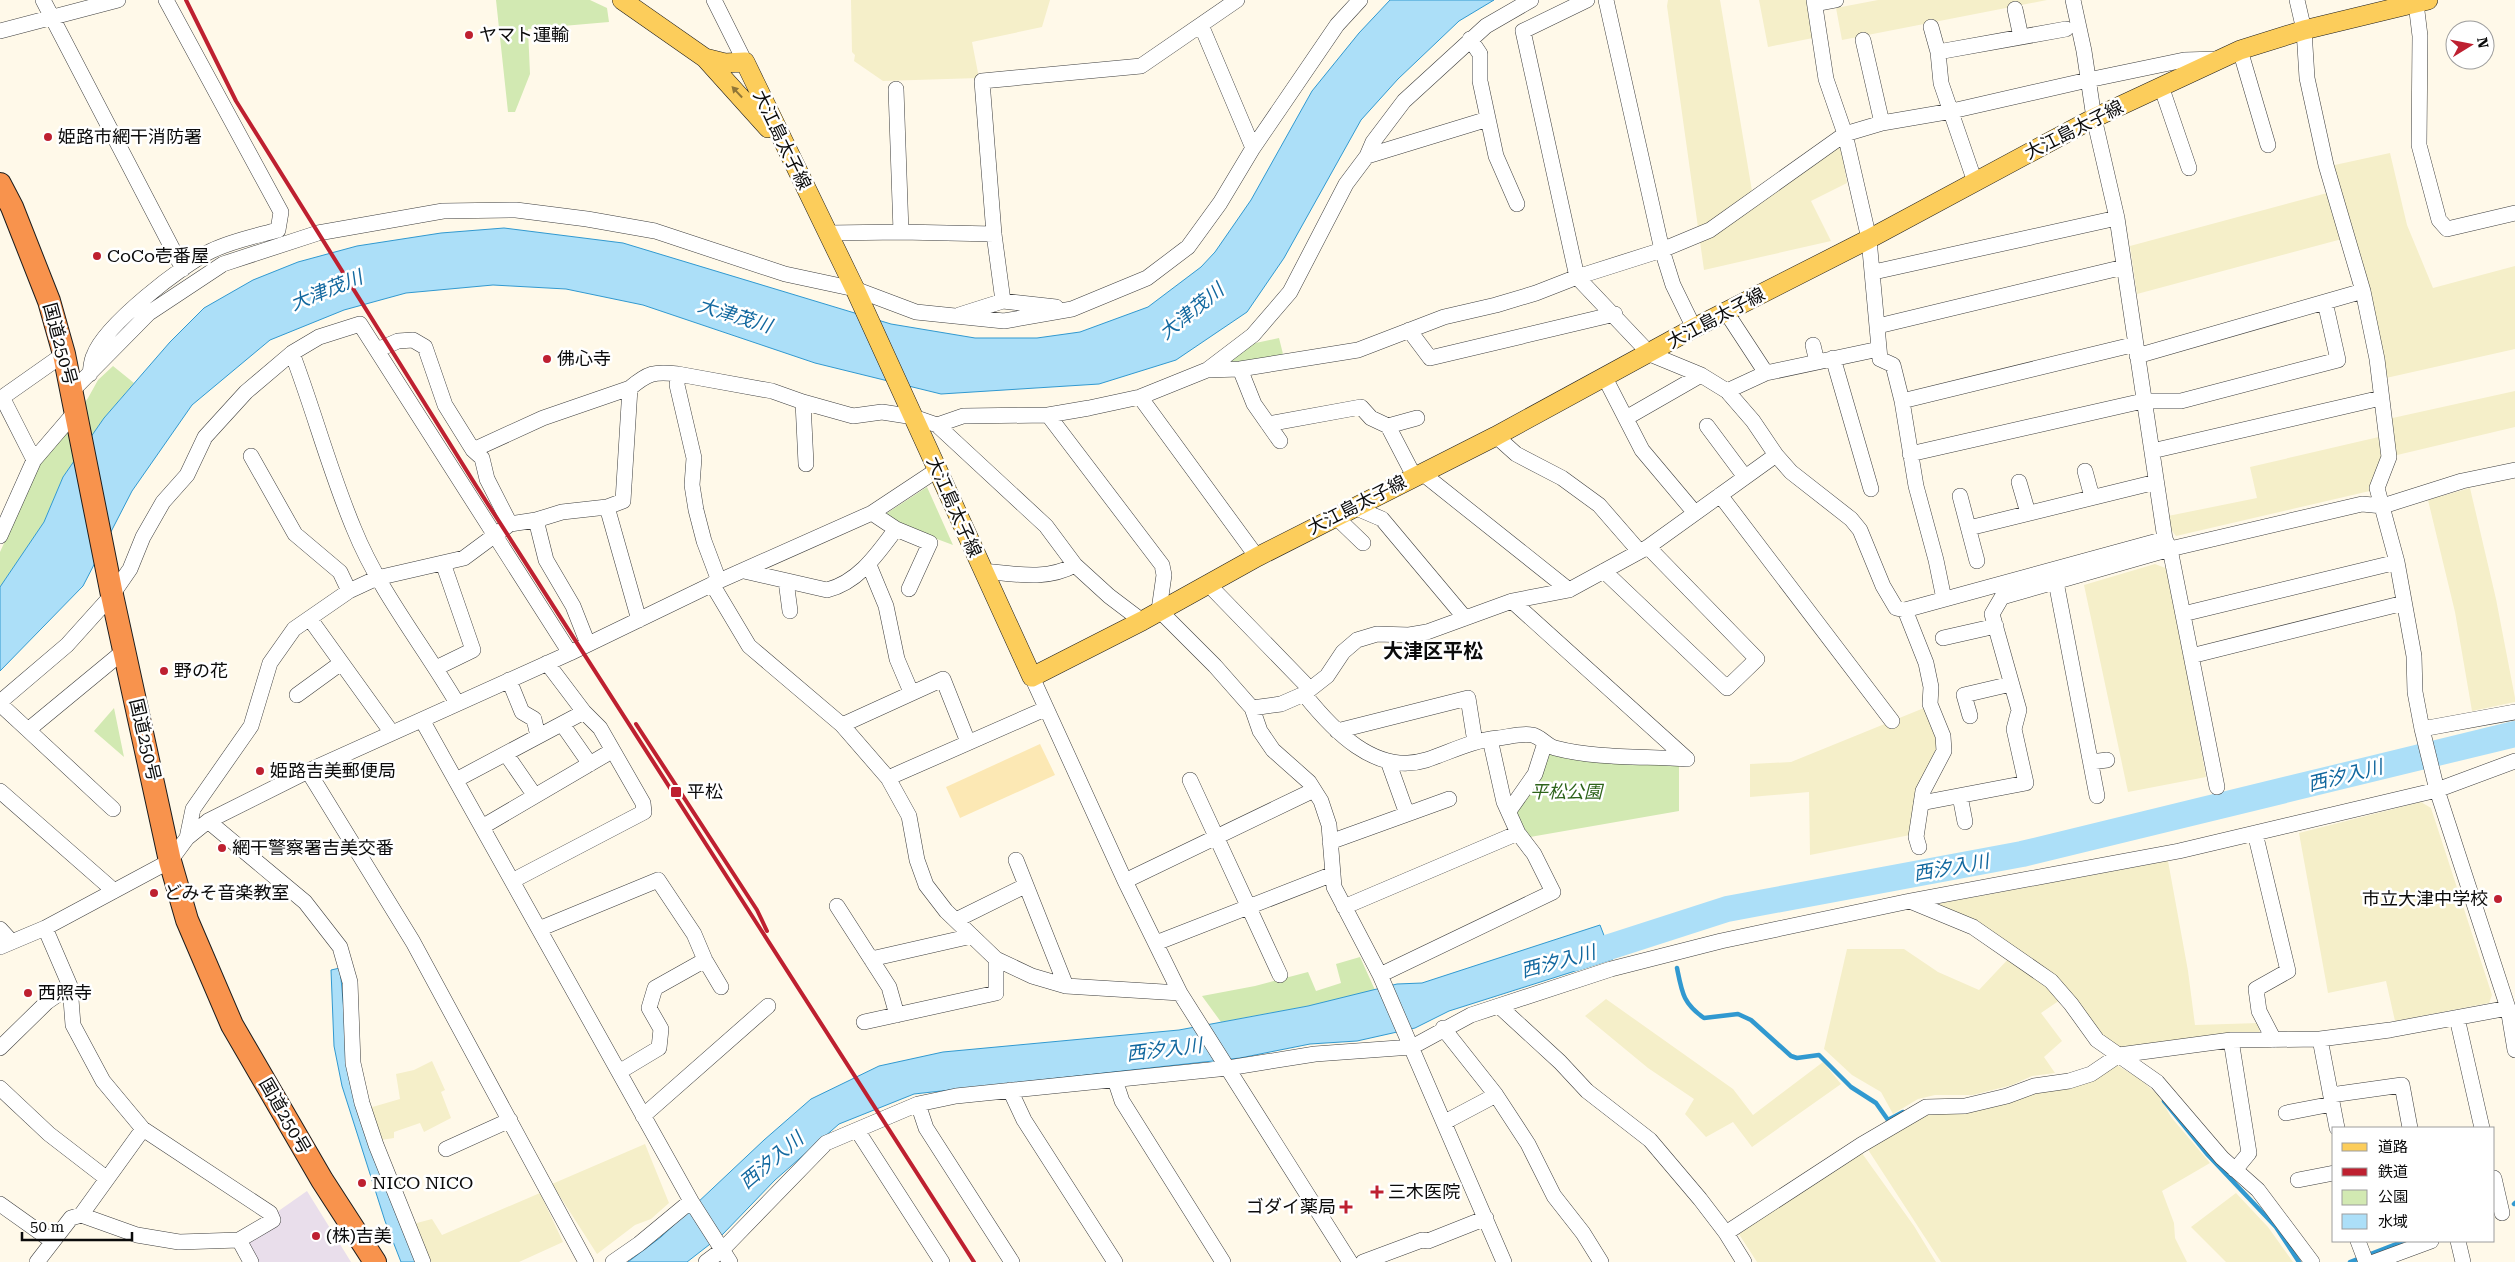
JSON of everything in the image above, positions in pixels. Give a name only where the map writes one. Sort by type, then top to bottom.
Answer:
[{"type":"highway","name":"国道250号","points":[[0,184],[6,208],[49,301],[64,354],[112,596],[170,861],[187,920],[232,1025],[322,1180],[375,1262]]},
{"type":"main road","points":[[622,0],[705,58],[760,117],[790,157]]},
{"type":"main road","name":"大江島太子線","points":[[745,62],[858,294],[1032,677],[1142,621],[1257,557],[1496,436],[1604,376],[1650,354],[1694,328],[1869,239],[2094,118],[2240,50],[2304,30],[2422,1]]},
{"type":"main road","points":[[705,58],[725,63],[745,62]]},
{"type":"street","points":[[42,0],[183,269]]},
{"type":"street","points":[[0,31],[118,0]]},
{"type":"street","points":[[90,374],[94,354],[111,330],[183,269],[212,250],[278,230],[281,212],[166,0]]},
{"type":"street","points":[[714,0],[745,62]]},
{"type":"street","points":[[1003,301],[994,234],[982,81],[1141,66],[1237,0]]},
{"type":"street","points":[[0,536],[34,460],[90,374],[149,313],[223,264],[318,234],[443,211],[516,210],[587,218],[645,229],[784,274],[916,312],[1004,321],[1072,309],[1147,278],[1188,247],[1220,203],[1253,148],[1337,25],[1360,0]]},
{"type":"street","points":[[937,425],[963,416],[1048,415],[1140,397],[1208,370],[1253,335],[1290,292],[1346,184],[1367,156],[1373,142],[1404,102],[1486,26],[1531,0]]},
{"type":"street","points":[[1587,0],[1523,31],[1577,277],[1615,314],[1650,354],[1701,375],[1727,391],[1753,421],[1776,455],[1791,472],[1860,530],[1883,586],[1896,608],[1905,610],[2168,544],[2362,504],[2383,506],[2462,481],[2515,470]]},
{"type":"street","points":[[1606,0],[1662,250],[1673,284],[1694,328]]},
{"type":"street","points":[[1836,0],[1814,2],[1826,79],[1845,134],[1869,239],[1874,272],[1880,359],[1893,366],[1902,401],[1910,454],[1944,599]]},
{"type":"street","points":[[2073,0],[2084,51],[2094,118],[2117,218],[2156,482],[2184,614],[2217,787]]},
{"type":"street","points":[[2297,0],[2304,30],[2307,78],[2326,165],[2363,291],[2377,359],[2388,457],[2377,488],[2397,562],[2414,656],[2415,692],[2422,729],[2437,790],[2508,1008],[2515,1050]]},
{"type":"street","points":[[2422,1],[2419,145],[2439,220],[2447,229],[2515,213]]},
{"type":"street","points":[[2015,9],[2021,37]]},
{"type":"street","points":[[1201,25],[1253,148]]},
{"type":"street","points":[[1931,26],[1938,52],[1941,83],[1952,110],[1975,182]]},
{"type":"street","points":[[1938,52],[2066,29]]},
{"type":"street","points":[[1470,39],[1480,54],[1480,82],[1496,156],[1517,204]]},
{"type":"street","points":[[1863,40],[1882,123]]},
{"type":"street","points":[[2240,50],[2268,145]]},
{"type":"street","points":[[1208,370],[1240,369],[1358,350],[1444,316],[1496,305],[1536,293],[1577,277],[1662,250],[1710,230],[1845,134],[1882,123],[1952,110],[2184,60],[2218,59]]},
{"type":"street","points":[[2161,86],[2189,168]]},
{"type":"street","points":[[896,89],[901,232]]},
{"type":"street","points":[[1367,156],[1488,119]]},
{"type":"street","points":[[1874,272],[2117,218]]},
{"type":"street","points":[[828,233],[994,234]]},
{"type":"street","points":[[1878,326],[2124,267]]},
{"type":"street","points":[[1902,401],[2136,350],[2363,291]]},
{"type":"street","points":[[953,317],[1003,301],[1072,309]]},
{"type":"street","points":[[1910,454],[2143,401],[2181,401],[2338,360],[2324,302]]},
{"type":"street","points":[[1726,312],[1766,373]]},
{"type":"street","points":[[1409,330],[1430,358],[1615,314]]},
{"type":"street","points":[[113,808],[0,703],[67,645],[112,596],[130,569],[143,537],[163,502],[187,476],[205,437],[246,392],[292,353],[319,337],[360,324],[570,653]]},
{"type":"street","points":[[377,350],[398,341],[413,340],[425,347],[445,405],[473,450],[482,458],[487,480],[510,524]]},
{"type":"street","points":[[1813,345],[1817,362]]},
{"type":"street","points":[[1727,391],[1766,373],[1879,349]]},
{"type":"street","points":[[292,353],[313,419],[354,530],[377,578],[457,703]]},
{"type":"street","points":[[34,460],[1,398],[64,354]]},
{"type":"street","points":[[1834,358],[1871,489]]},
{"type":"street","points":[[1240,369],[1254,404],[1280,441]]},
{"type":"street","points":[[473,450],[544,418],[630,388],[646,375],[664,372],[772,391],[853,416],[882,412],[912,413],[937,425],[1046,526],[1075,565],[1109,596],[1142,621]]},
{"type":"street","points":[[678,374],[677,385],[694,458],[692,486],[696,510],[716,583],[748,646],[842,725],[888,778],[909,816],[917,860],[926,885],[946,911],[996,960],[1032,976],[1066,986],[1180,993]]},
{"type":"street","points":[[1626,418],[1701,375]]},
{"type":"street","points":[[1604,376],[1642,450],[1695,513]]},
{"type":"street","points":[[187,838],[193,809],[251,726],[270,663],[294,629],[349,591],[377,578],[464,558],[510,524],[536,520],[562,512],[607,507],[623,501],[630,388]]},
{"type":"street","points":[[1140,397],[1257,557]]},
{"type":"street","points":[[2152,451],[2381,398]]},
{"type":"street","points":[[803,402],[806,464]]},
{"type":"street","points":[[1268,424],[1361,407],[1371,418],[1388,426],[1418,474],[1569,590]]},
{"type":"street","points":[[1048,415],[1071,448],[1092,472],[1162,565],[1164,575],[1159,610],[1215,666],[1252,708],[1260,731],[1272,750],[1309,782],[1321,800],[1329,825],[1334,888],[1380,975],[1504,1262]]},
{"type":"street","points":[[1388,426],[1417,418]]},
{"type":"street","points":[[1707,426],[1745,477]]},
{"type":"street","points":[[1496,436],[1516,454],[1562,478],[1599,505],[1757,659],[1727,688],[1604,571]]},
{"type":"street","points":[[1252,708],[1280,704],[1307,691],[1327,676],[1343,652],[1357,640],[1377,634],[1410,635],[1427,632],[1512,601],[1569,590],[1643,549],[1776,455]]},
{"type":"street","points":[[251,456],[294,534],[340,572],[349,591]]},
{"type":"street","points":[[0,929],[6,944],[45,928],[112,890],[170,861],[187,838],[208,821],[308,771],[570,653],[744,570],[872,513],[937,470]]},
{"type":"street","points":[[2085,471],[2092,498]]},
{"type":"street","points":[[2019,482],[2028,513]]},
{"type":"street","points":[[1969,528],[2156,482]]},
{"type":"street","points":[[1720,495],[1892,721]]},
{"type":"street","points":[[1960,496],[1977,561]]},
{"type":"street","points":[[607,507],[639,620]]},
{"type":"street","points":[[1354,507],[1382,519],[1465,618]]},
{"type":"street","points":[[872,513],[896,529],[930,543],[909,589]]},
{"type":"street","points":[[1336,516],[1363,542]]},
{"type":"street","points":[[536,520],[546,560],[573,606],[588,644]]},
{"type":"street","points":[[744,570],[827,590],[837,587],[869,565],[896,529]]},
{"type":"street","points":[[1921,803],[2026,783],[2014,729],[2018,710],[1992,614],[2002,597],[2056,582],[2168,544]]},
{"type":"street","points":[[2184,614],[2397,562]]},
{"type":"street","points":[[436,668],[473,650],[443,563]]},
{"type":"street","points":[[869,565],[886,606],[898,659],[911,692]]},
{"type":"street","points":[[983,571],[1044,576],[1063,572],[1075,565]]},
{"type":"street","points":[[786,581],[790,611]]},
{"type":"street","points":[[2056,582],[2098,796]]},
{"type":"street","points":[[1208,584],[1307,691],[1337,731],[1360,749],[1388,761],[1407,764],[1475,742],[1533,735],[1553,748],[1584,753],[1687,759],[1512,601]]},
{"type":"street","points":[[2191,656],[2404,603]]},
{"type":"street","points":[[1905,610],[1926,663],[1931,687],[1930,704],[1943,736],[1944,751],[1923,791],[1916,837],[1919,847]]},
{"type":"street","points":[[310,619],[392,733]]},
{"type":"street","points":[[1944,638],[1996,626]]},
{"type":"street","points":[[28,730],[125,650]]},
{"type":"street","points":[[297,695],[341,663]]},
{"type":"street","points":[[512,881],[644,812],[643,803],[600,728],[584,712],[547,663]]},
{"type":"street","points":[[1032,677],[1125,881],[1180,993],[1350,1262]]},
{"type":"street","points":[[842,725],[943,678],[968,742]]},
{"type":"street","points":[[509,680],[522,712],[534,718],[538,736]]},
{"type":"street","points":[[1970,716],[1964,694],[2011,684]]},
{"type":"street","points":[[1337,731],[1468,698],[1475,742]]},
{"type":"street","points":[[888,778],[1045,709]]},
{"type":"street","points":[[456,780],[584,712]]},
{"type":"street","points":[[2422,729],[2515,712]]},
{"type":"street","points":[[422,720],[691,1201],[726,1256]]},
{"type":"street","points":[[562,724],[590,764]]},
{"type":"street","points":[[1380,975],[1553,892],[1534,854],[1518,833],[1504,802],[1490,739]]},
{"type":"street","points":[[1509,811],[1535,774],[1545,743]]},
{"type":"street","points":[[506,754],[535,796]]},
{"type":"street","points":[[482,827],[605,755]]},
{"type":"street","points":[[2091,762],[2107,760]]},
{"type":"street","points":[[1388,761],[1407,814]]},
{"type":"street","points":[[706,1262],[726,1256],[826,1143],[918,1104],[956,1096],[1228,1068],[1315,1054],[1412,1047],[1443,1028],[1471,1015],[1611,969],[1721,940],[1910,900],[2178,851],[2437,790],[2515,761]]},
{"type":"street","points":[[308,771],[413,942],[586,1262]]},
{"type":"street","points":[[1190,780],[1280,975]]},
{"type":"street","points":[[1125,881],[1314,790]]},
{"type":"street","points":[[0,791],[112,890]]},
{"type":"street","points":[[1960,796],[1965,822]]},
{"type":"street","points":[[1330,842],[1449,799]]},
{"type":"street","points":[[208,821],[305,902],[340,948],[350,982],[353,1062],[362,1103],[376,1144],[423,1262]]},
{"type":"street","points":[[1344,907],[1518,833]]},
{"type":"street","points":[[2255,833],[2288,971],[2256,989],[2259,1011],[2274,1040]]},
{"type":"street","points":[[1016,860],[1066,986]]},
{"type":"street","points":[[1156,943],[1333,874]]},
{"type":"street","points":[[539,929],[658,880],[694,934],[705,960],[721,986]]},
{"type":"street","points":[[956,920],[1025,886]]},
{"type":"street","points":[[1910,900],[1973,926],[2050,981],[2071,1004],[2097,1040],[2157,1082],[2235,1170],[2258,1190],[2312,1262]]},
{"type":"street","points":[[837,906],[890,987],[897,1015]]},
{"type":"street","points":[[37,1262],[71,1218],[81,1215],[137,1235],[179,1242],[239,1240],[274,1220],[270,1213],[143,1130],[103,1081],[73,1025],[70,986],[45,928]]},
{"type":"street","points":[[871,959],[972,936]]},
{"type":"street","points":[[618,1072],[659,1048],[661,1029],[649,1008],[655,988],[705,960]]},
{"type":"street","points":[[864,1022],[996,993],[996,960]]},
{"type":"street","points":[[0,1048],[47,1002],[70,986]]},
{"type":"street","points":[[643,1116],[768,1006]]},
{"type":"street","points":[[1499,1006],[1560,1062],[1586,1091],[1650,1140],[1726,1233],[1744,1262]]},
{"type":"street","points":[[1726,1233],[1926,1107],[1965,1106],[2007,1096],[2034,1086],[2069,1081],[2091,1074],[2119,1054],[2231,1040],[2320,1039],[2457,1018],[2508,1008]]},
{"type":"street","points":[[2457,1018],[2482,1127]]},
{"type":"street","points":[[1443,1028],[1496,1095],[1528,1144],[1554,1196],[1583,1233],[1601,1262]]},
{"type":"street","points":[[2320,1039],[2337,1127]]},
{"type":"street","points":[[2231,1040],[2250,1153],[2235,1170]]},
{"type":"street","points":[[1115,1080],[1122,1102],[1223,1262]]},
{"type":"street","points":[[2286,1113],[2331,1099],[2402,1085],[2410,1127]]},
{"type":"street","points":[[0,1088],[49,1134],[106,1178]]},
{"type":"street","points":[[1010,1090],[1024,1120],[1115,1262]]},
{"type":"street","points":[[1445,1122],[1496,1095]]},
{"type":"street","points":[[918,1104],[926,1128],[1012,1262]]},
{"type":"street","points":[[446,1149],[510,1120]]},
{"type":"street","points":[[81,1215],[106,1178],[143,1130]]},
{"type":"street","points":[[857,1130],[942,1262]]},
{"type":"street","points":[[2298,1180],[2332,1173]]},
{"type":"street","points":[[2495,1182],[2504,1213]]},
{"type":"street","points":[[613,1262],[639,1244],[691,1201]]},
{"type":"street","points":[[0,1204],[52,1241]]},
{"type":"street","points":[[1363,1262],[1422,1240],[1428,1241],[1486,1218]]},
{"type":"street","points":[[239,1240],[251,1262]]},
{"type":"street","points":[[2380,1261],[2428,1242]]},
{"type":"street","points":[[2458,1242],[2463,1262]]},
{"type":"shaded area","points":[[851,0],[1050,0],[1042,27],[972,42],[979,78],[883,81],[854,61],[855,55],[852,52]]},
{"type":"shaded area","points":[[1668,0],[1720,0],[1754,203],[1840,141],[1847,183],[1811,201],[1831,241],[1704,270],[1667,6]]},
{"type":"shaded area","points":[[1759,0],[1808,0],[1813,38],[1768,47]]},
{"type":"shaded area","points":[[1878,0],[2047,0],[1842,40],[1836,8]]},
{"type":"shaded area","points":[[2390,153],[2407,225],[2433,288],[2515,266],[2515,349],[2386,378],[2330,166]]},
{"type":"shaded area","points":[[2327,193],[2342,239],[2137,294],[2130,246]]},
{"type":"shaded area","points":[[2515,391],[2515,427],[2393,456],[2388,419]]},
{"type":"shaded area","points":[[2383,436],[2384,459],[2374,490],[2176,536],[2172,531],[2168,516],[2257,498],[2250,467]]},
{"type":"shaded area","points":[[2470,488],[2496,599],[2515,698],[2515,702],[2472,711],[2455,612],[2428,500]]},
{"type":"shaded area","points":[[2155,564],[2168,569],[2206,777],[2128,792],[2084,585]]},
{"type":"shaded area","points":[[1924,708],[1936,737],[1936,755],[1915,834],[1810,855],[1809,792],[1750,797],[1750,764],[1791,762]]},
{"type":"shaded area","points":[[2421,802],[2431,808],[2492,995],[2489,1003],[2395,1021],[2386,981],[2328,993],[2299,833]]},
{"type":"shaded area","points":[[2168,861],[2188,971],[2195,1025],[2259,1023],[2260,1037],[2122,1047],[2112,1044],[2005,940],[1937,904]]},
{"type":"shaded area","points":[[1847,949],[1904,949],[1938,972],[1979,990],[2012,955],[2063,998],[2041,1013],[2062,1041],[2044,1057],[2055,1073],[2032,1076],[2012,1085],[1973,1095],[1935,1095],[1918,1099],[1893,1114],[1881,1092],[1852,1075],[1824,1049]]},
{"type":"shaded area","points":[[1606,999],[1733,1089],[1753,1115],[1823,1062],[1841,1084],[1752,1147],[1733,1122],[1706,1137],[1685,1114],[1694,1099],[1648,1068],[1585,1016]]},
{"type":"shaded area","points":[[432,1061],[445,1090],[441,1092],[451,1118],[424,1132],[420,1123],[394,1132],[394,1138],[381,1140],[369,1108],[400,1099],[396,1074],[414,1070]]},
{"type":"shaded area","points":[[2115,1064],[2140,1079],[2159,1096],[2171,1117],[2210,1163],[2162,1191],[2174,1223],[2175,1238],[2187,1262],[1941,1262],[1865,1145],[1924,1110]]},
{"type":"shaded area","points":[[645,1144],[669,1203],[651,1219],[635,1225],[597,1254],[552,1184]]},
{"type":"shaded area","points":[[1859,1149],[1914,1226],[1936,1262],[1757,1262],[1735,1228]]},
{"type":"shaded area","points":[[307,1191],[351,1262],[254,1262],[246,1241],[277,1212]]},
{"type":"shaded area","points":[[540,1193],[563,1242],[519,1262],[429,1262],[413,1224],[432,1219],[442,1235]]},
{"type":"shaded area","points":[[2236,1193],[2268,1227],[2293,1262],[2226,1262],[2191,1227]]},
{"type":"green space","points":[[496,0],[590,0],[607,8],[609,22],[528,29],[530,74],[515,112],[508,112]]},
{"type":"green space","points":[[1279,338],[1285,362],[1207,370],[1237,347]]},
{"type":"green space","points":[[113,366],[134,383],[104,418],[63,477],[44,522],[0,587],[0,552],[39,466],[88,398],[98,380]]},
{"type":"green space","points":[[927,487],[953,545],[937,539],[933,542],[884,515]]},
{"type":"green space","points":[[114,708],[124,757],[94,731]]},
{"type":"green space","name":"平松公園","points":[[1540,745],[1679,760],[1679,811],[1530,837],[1508,803],[1532,774]]},
{"type":"green space","points":[[1360,957],[1375,990],[1308,1006],[1221,1022],[1202,996],[1255,986],[1308,972],[1316,991],[1341,983],[1336,964]]},
{"type":"sand","points":[[1040,744],[1055,775],[960,818],[946,787]]},
{"type":"water","name":"大津茂川","points":[[1390,0],[1494,0],[1459,21],[1398,79],[1361,120],[1284,258],[1247,312],[1176,360],[1099,384],[941,394],[815,363],[643,305],[566,289],[493,285],[406,293],[344,310],[270,340],[192,405],[132,491],[83,586],[0,671],[0,587],[44,522],[63,477],[104,418],[170,342],[204,308],[253,280],[298,262],[357,246],[441,233],[504,228],[623,243],[891,324],[975,338],[1037,338],[1080,332],[1148,307],[1201,267],[1215,252],[1251,200],[1312,91],[1359,33]]},
{"type":"water","points":[[1600,925],[1613,959],[1449,1011],[1415,1028],[1357,1041],[1310,1044],[1240,1058],[914,1094],[839,1124],[775,1180],[723,1234],[687,1262],[628,1262],[661,1237],[764,1140],[811,1099],[879,1066],[943,1052],[1179,1030],[1308,1006],[1397,984],[1422,983]]},
{"type":"water","points":[[340,968],[346,1032],[417,1262],[401,1262],[385,1221],[342,1086],[334,1046],[331,970]]},
{"type":"waterway","name":"西汐入川","points":[[1575,958],[1727,909],[2022,854],[2515,734]]},
{"type":"waterway","points":[[1677,968],[1685,997],[1697,1013],[1704,1018],[1738,1014],[1751,1020],[1791,1056],[1797,1058],[1819,1055],[1851,1087],[1876,1103],[1888,1120],[1903,1112]]},
{"type":"waterway","points":[[2164,1101],[2208,1155],[2276,1227],[2299,1262]]},
{"type":"waterway","points":[[2350,1262],[2401,1242]]},
{"type":"railway","points":[[186,0],[236,101],[475,484],[974,1262]]},
{"type":"railway","points":[[636,724],[757,910],[767,931]]},
{"type":"place","name":"ヤマト運輸","points":[[469,35]]},
{"type":"place","name":"姫路市網干消防署","points":[[48,137]]},
{"type":"place","name":"CoCo壱番屋","points":[[97,256]]},
{"type":"place","name":"佛心寺","points":[[547,359]]},
{"type":"place","name":"野の花","points":[[164,671]]},
{"type":"place","name":"姫路吉美郵便局","points":[[260,771]]},
{"type":"place","name":"平松","points":[[676,792]]},
{"type":"place","name":"網干警察署吉美交番","points":[[222,848]]},
{"type":"place","name":"どみそ音楽教室","points":[[154,893]]},
{"type":"place","name":"市立大津中学校","points":[[2498,899]]},
{"type":"place","name":"西照寺","points":[[28,993]]},
{"type":"place","name":"NICO NICO","points":[[362,1183]]},
{"type":"place","name":"三木医院","points":[[1377,1192]]},
{"type":"place","name":"ゴダイ薬局","points":[[1346,1207]]},
{"type":"place","name":"(株)吉美","points":[[316,1236]]},
{"type":"district","name":"大津区平松","points":[[1433,651]]}]
